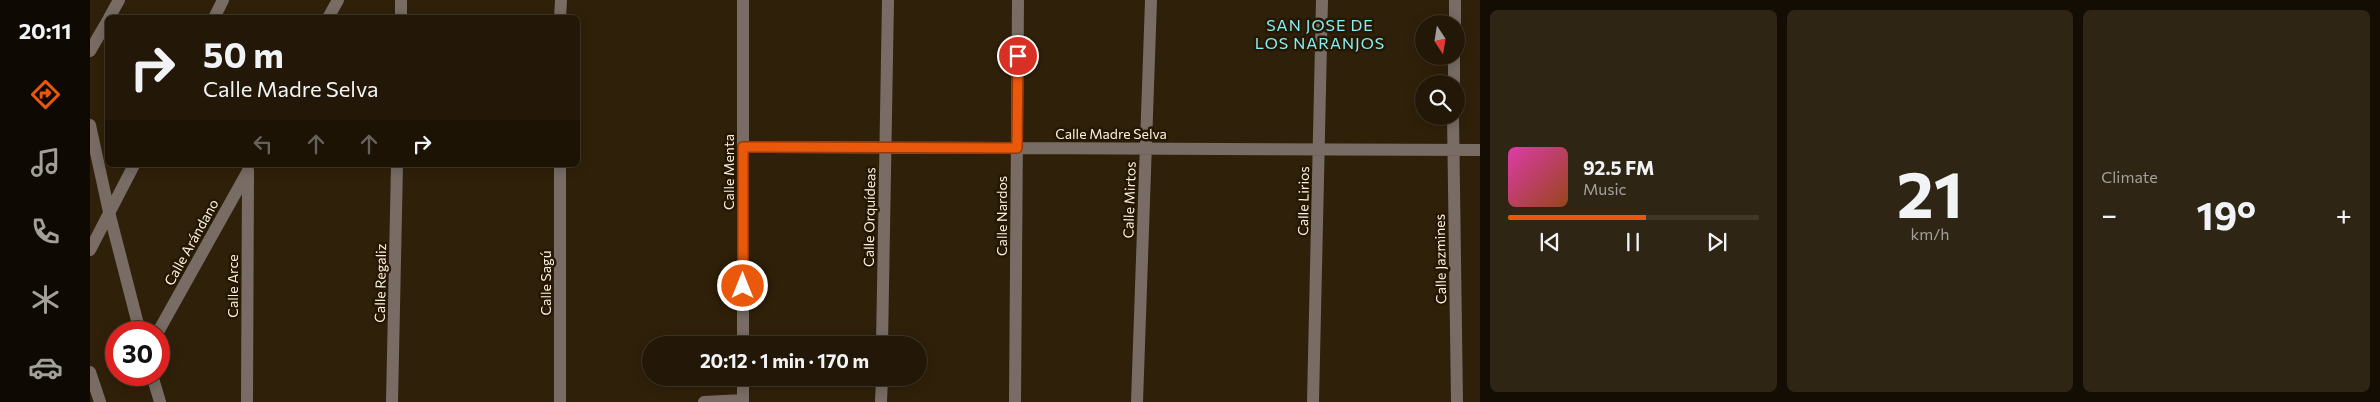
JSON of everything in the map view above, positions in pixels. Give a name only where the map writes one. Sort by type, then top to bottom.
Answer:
[{"type":"street","points":[[110,15],[119,0]]},
{"type":"street","points":[[216,15],[223,0]]},
{"type":"street","points":[[330,15],[338,0]]},
{"type":"street","points":[[400,15],[401,0]]},
{"type":"street","points":[[560,0],[560,15]]},
{"type":"street","name":"Calle Menta","points":[[743,0],[743,336]]},
{"type":"street","name":"Calle Orquídeas","points":[[882,336],[888,0]]},
{"type":"street","name":"Calle Nardos","points":[[1015,402],[1018,0]]},
{"type":"street","name":"Calle Mirtos","points":[[1136,402],[1151,0]]},
{"type":"street","name":"Calle Lirios","points":[[1313,402],[1322,0]]},
{"type":"street","points":[[1455,0],[1455,15]]},
{"type":"street","points":[[90,50],[105,24]]},
{"type":"street","points":[[90,125],[109,212],[137,321]]},
{"type":"street","name":"Calle Jazmines","points":[[1453,125],[1457,402]]},
{"type":"street","name":"Calle Madre Selva","points":[[743,147],[1480,150]]},
{"type":"street","points":[[90,250],[133,167]]},
{"type":"street","name":"Calle Arándano","points":[[164,321],[249,167]]},
{"type":"street","name":"Calle Arce","points":[[247,402],[249,167]]},
{"type":"street","name":"Calle Regaliz","points":[[392,402],[397,167]]},
{"type":"street","name":"Calle Sagú","points":[[560,167],[560,402]]},
{"type":"street","points":[[90,372],[100,402]]},
{"type":"street","points":[[155,386],[160,402]]},
{"type":"street","points":[[704,402],[743,401],[743,386]]},
{"type":"street","points":[[881,402],[882,386]]},
{"type":"district","name":"SAN JOSE DE LOS NARANJOS","points":[[1320,33]]},
{"type":"route","points":[[743,286],[743,147],[1017,148],[1018,56]]}]
